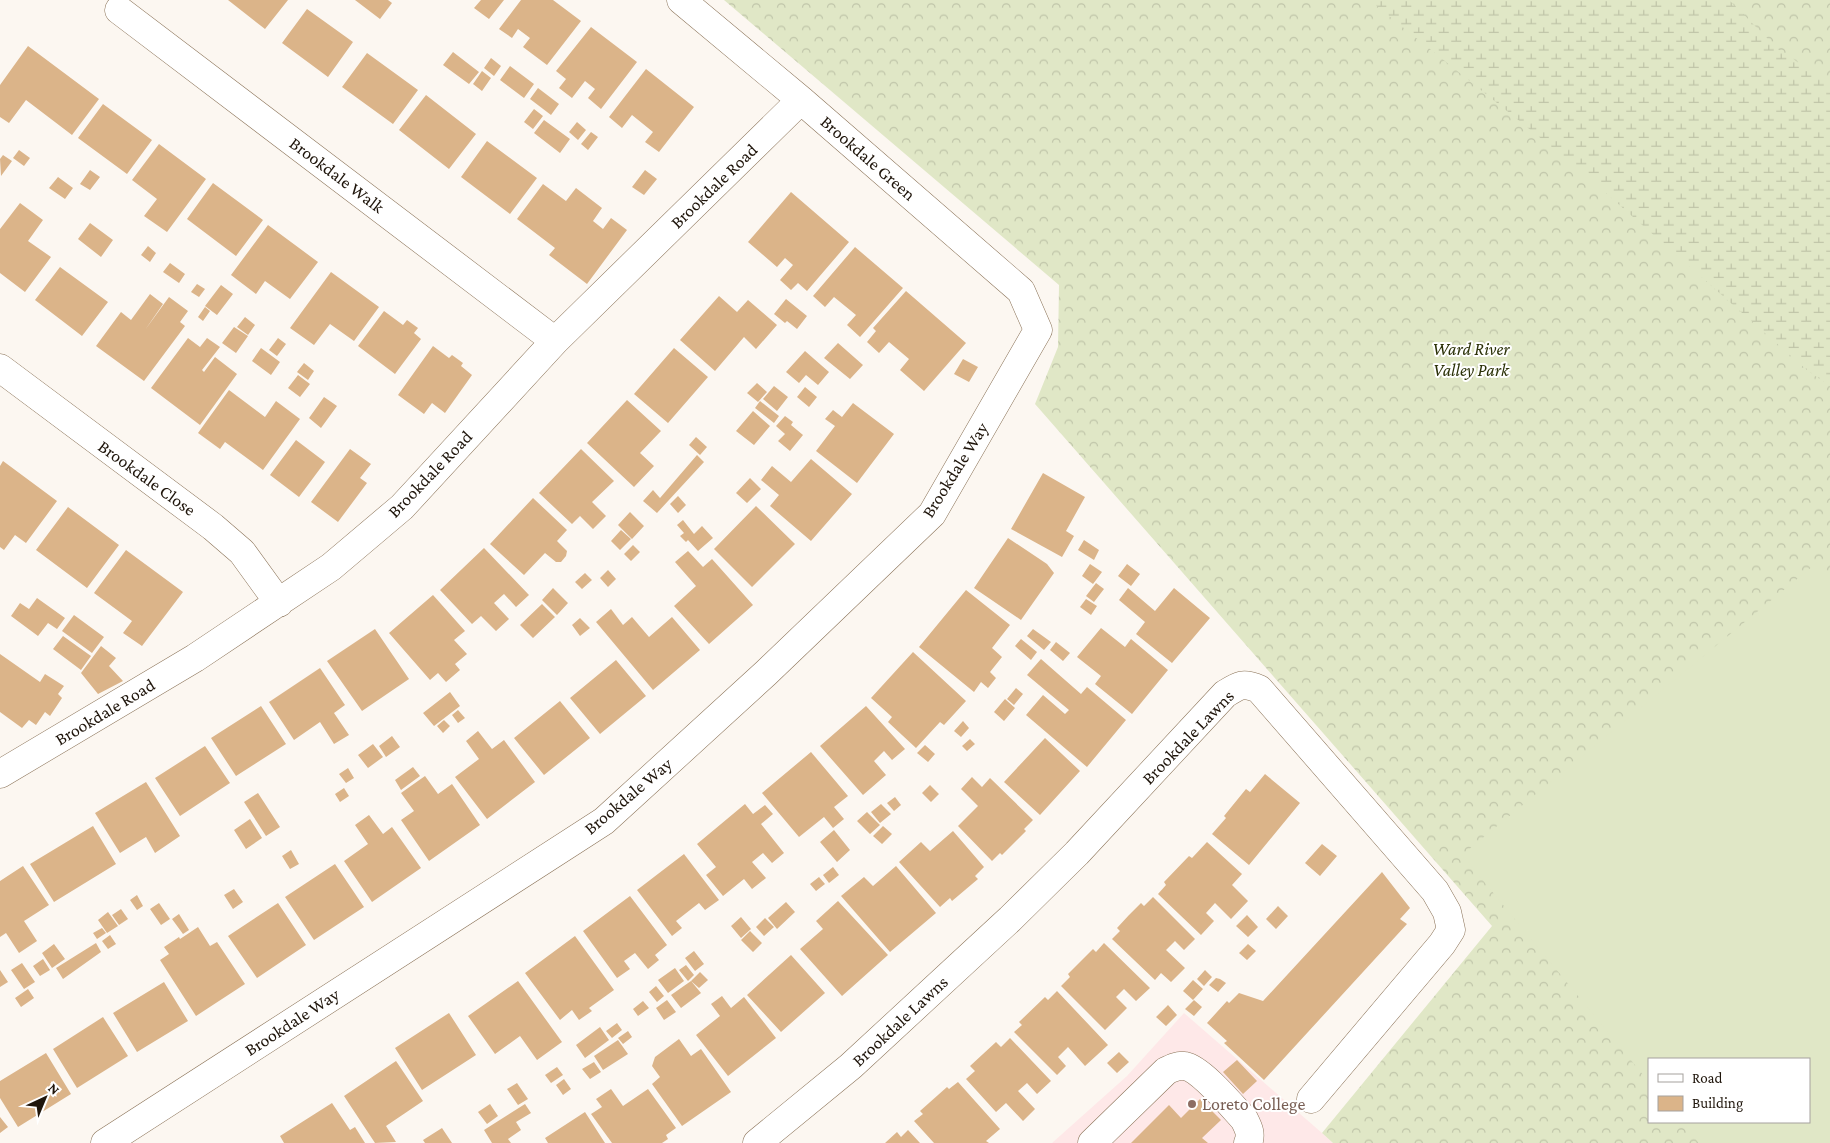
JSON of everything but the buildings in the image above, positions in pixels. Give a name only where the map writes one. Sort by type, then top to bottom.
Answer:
[{"type":"street","name":"Brookdale Green","points":[[681,0],[801,100],[1021,291],[1038,330]]},
{"type":"street","name":"Brookdale Walk","points":[[119,10],[555,341]]},
{"type":"street","name":"Brookdale Road","points":[[0,774],[195,658],[331,567],[402,507],[555,341],[801,100]]},
{"type":"street","name":"Brookdale Way","points":[[106,1143],[604,821],[766,673],[932,514],[1038,330]]},
{"type":"street","name":"Brookdale Close","points":[[0,368],[213,527],[242,552],[279,603]]},
{"type":"street","name":"Brookdale Lawns","points":[[757,1143],[851,1066],[931,993],[1010,919],[1077,852],[1225,694],[1237,686],[1248,684],[1259,689],[1435,891],[1446,912],[1451,930],[1442,944],[1311,1099]]},
{"type":"street","points":[[1092,1143],[1166,1071],[1175,1067],[1186,1066],[1199,1072],[1244,1119],[1251,1138],[1248,1143]]},
{"type":"shaded area","name":"Loreto College","points":[[1184,1013],[1333,1143],[1052,1143],[1127,1076]]},
{"type":"green space","name":"Ward River Valley Park","points":[[724,0],[1830,0],[1830,1143],[1333,1143],[1322,1133],[1492,926],[1035,404],[1058,347],[1059,285]]},
{"type":"green space","points":[[1369,0],[1729,0],[1782,53],[1792,58],[1830,86],[1830,386],[1808,371],[1574,165]]},
{"type":"green space","points":[[1819,561],[1830,575],[1830,1143],[1699,1143],[1682,1123],[1810,1123],[1810,1058],[1648,1058],[1648,1081],[1462,855]]},
{"type":"place","name":"Loreto College","points":[[1192,1104]]}]
